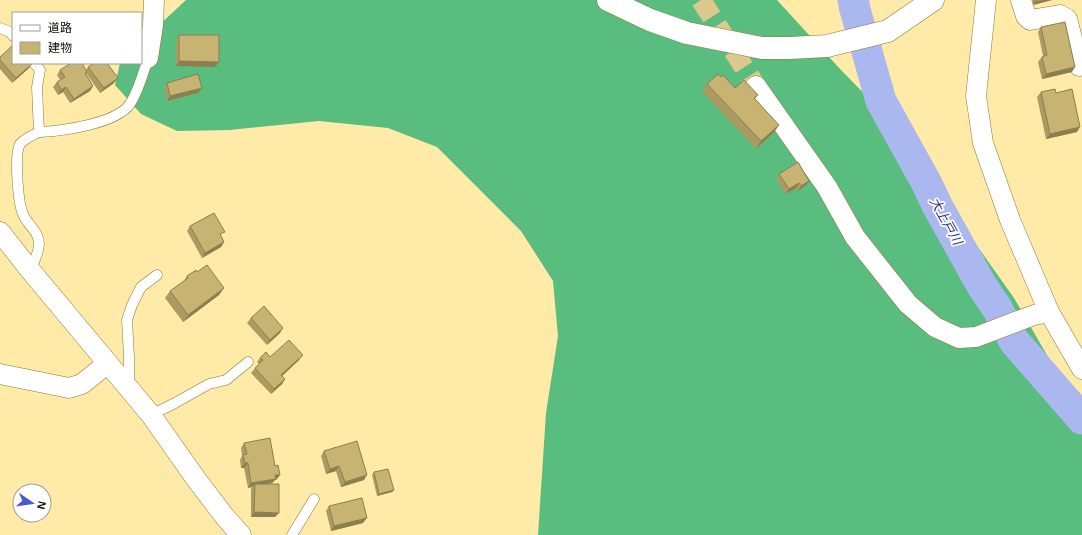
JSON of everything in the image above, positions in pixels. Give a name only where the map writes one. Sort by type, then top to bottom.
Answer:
[{"type":"street","points":[[148,58],[153,25],[154,0]]},
{"type":"street","points":[[608,0],[650,20],[687,33],[762,48],[790,48],[827,46],[888,31],[933,0]]},
{"type":"street","points":[[986,0],[976,96],[983,143],[1041,314],[1082,369]]},
{"type":"street","points":[[1021,0],[1026,16],[1030,20],[1060,15],[1067,18],[1078,66]]},
{"type":"street","points":[[756,86],[827,187],[855,237],[908,304],[935,327],[959,338],[976,337],[1041,314]]},
{"type":"street","points":[[0,232],[151,415],[196,479],[241,535]]},
{"type":"street","points":[[0,374],[69,388],[82,384],[108,364]]},
{"type":"lane","points":[[0,28],[10,32],[12,35]]},
{"type":"lane","points":[[30,270],[39,244],[37,234],[23,215],[19,200],[17,177],[20,144],[38,132],[54,131],[98,123],[120,114],[129,105],[139,86],[148,58]]},
{"type":"lane","points":[[35,64],[40,70],[37,87],[38,132]]},
{"type":"lane","points":[[129,389],[127,320],[132,305],[141,287],[157,275]]},
{"type":"lane","points":[[151,415],[209,384],[226,380],[248,362]]},
{"type":"lane","points":[[292,535],[314,499]]},
{"type":"green space","points":[[186,0],[777,0],[841,70],[893,123],[948,205],[1014,298],[1073,400],[1082,410],[1082,535],[538,535],[546,413],[558,336],[553,281],[521,231],[437,147],[388,128],[319,121],[230,130],[177,131],[141,114],[115,85],[120,64],[142,64],[142,41]]},
{"type":"building","points":[[1065,22],[1075,67],[1046,74],[1042,57],[1047,55],[1041,27]]},
{"type":"building","points":[[179,35],[219,35],[219,62],[179,61]]},
{"type":"building","points":[[12,46],[12,64],[32,64],[16,78],[0,60],[0,57]]},
{"type":"building","points":[[69,64],[83,64],[87,72],[85,73],[93,86],[74,99],[66,87],[61,90],[57,82],[65,77],[60,70]]},
{"type":"building","points":[[92,64],[108,64],[118,78],[104,88],[88,67]]},
{"type":"building","points":[[198,74],[202,88],[170,96],[167,83]]},
{"type":"building","points":[[718,74],[721,77],[723,75],[735,88],[744,80],[758,95],[754,98],[779,125],[761,141],[707,84]]},
{"type":"building","points":[[1055,89],[1056,93],[1072,89],[1080,127],[1050,134],[1041,92]]},
{"type":"building","points":[[798,162],[809,181],[801,186],[799,183],[789,189],[779,174]]},
{"type":"building","points":[[214,213],[225,232],[220,234],[224,242],[205,253],[190,226]]},
{"type":"building","points":[[207,265],[224,288],[188,315],[170,291],[188,278],[187,276],[196,270],[197,272]]},
{"type":"building","points":[[264,306],[283,328],[270,340],[251,318]]},
{"type":"building","points":[[289,340],[303,355],[281,375],[285,379],[274,389],[255,368],[263,360],[260,358],[266,352],[270,357]]},
{"type":"building","points":[[270,438],[275,466],[278,465],[280,475],[275,475],[276,479],[251,483],[248,463],[245,463],[243,455],[247,454],[244,443]]},
{"type":"building","points":[[357,441],[367,475],[345,482],[339,466],[330,469],[324,451]]},
{"type":"building","points":[[388,469],[394,490],[379,494],[374,472]]},
{"type":"building","points":[[255,484],[279,484],[279,513],[254,512]]},
{"type":"building","points":[[362,498],[367,518],[334,526],[329,506]]},
{"type":"waterway","name":"大上戸川","points":[[853,0],[881,101],[926,182],[938,207],[982,286],[997,308],[1014,341],[1082,419]]},
{"type":"tunnel","points":[[701,0],[756,86]]}]
